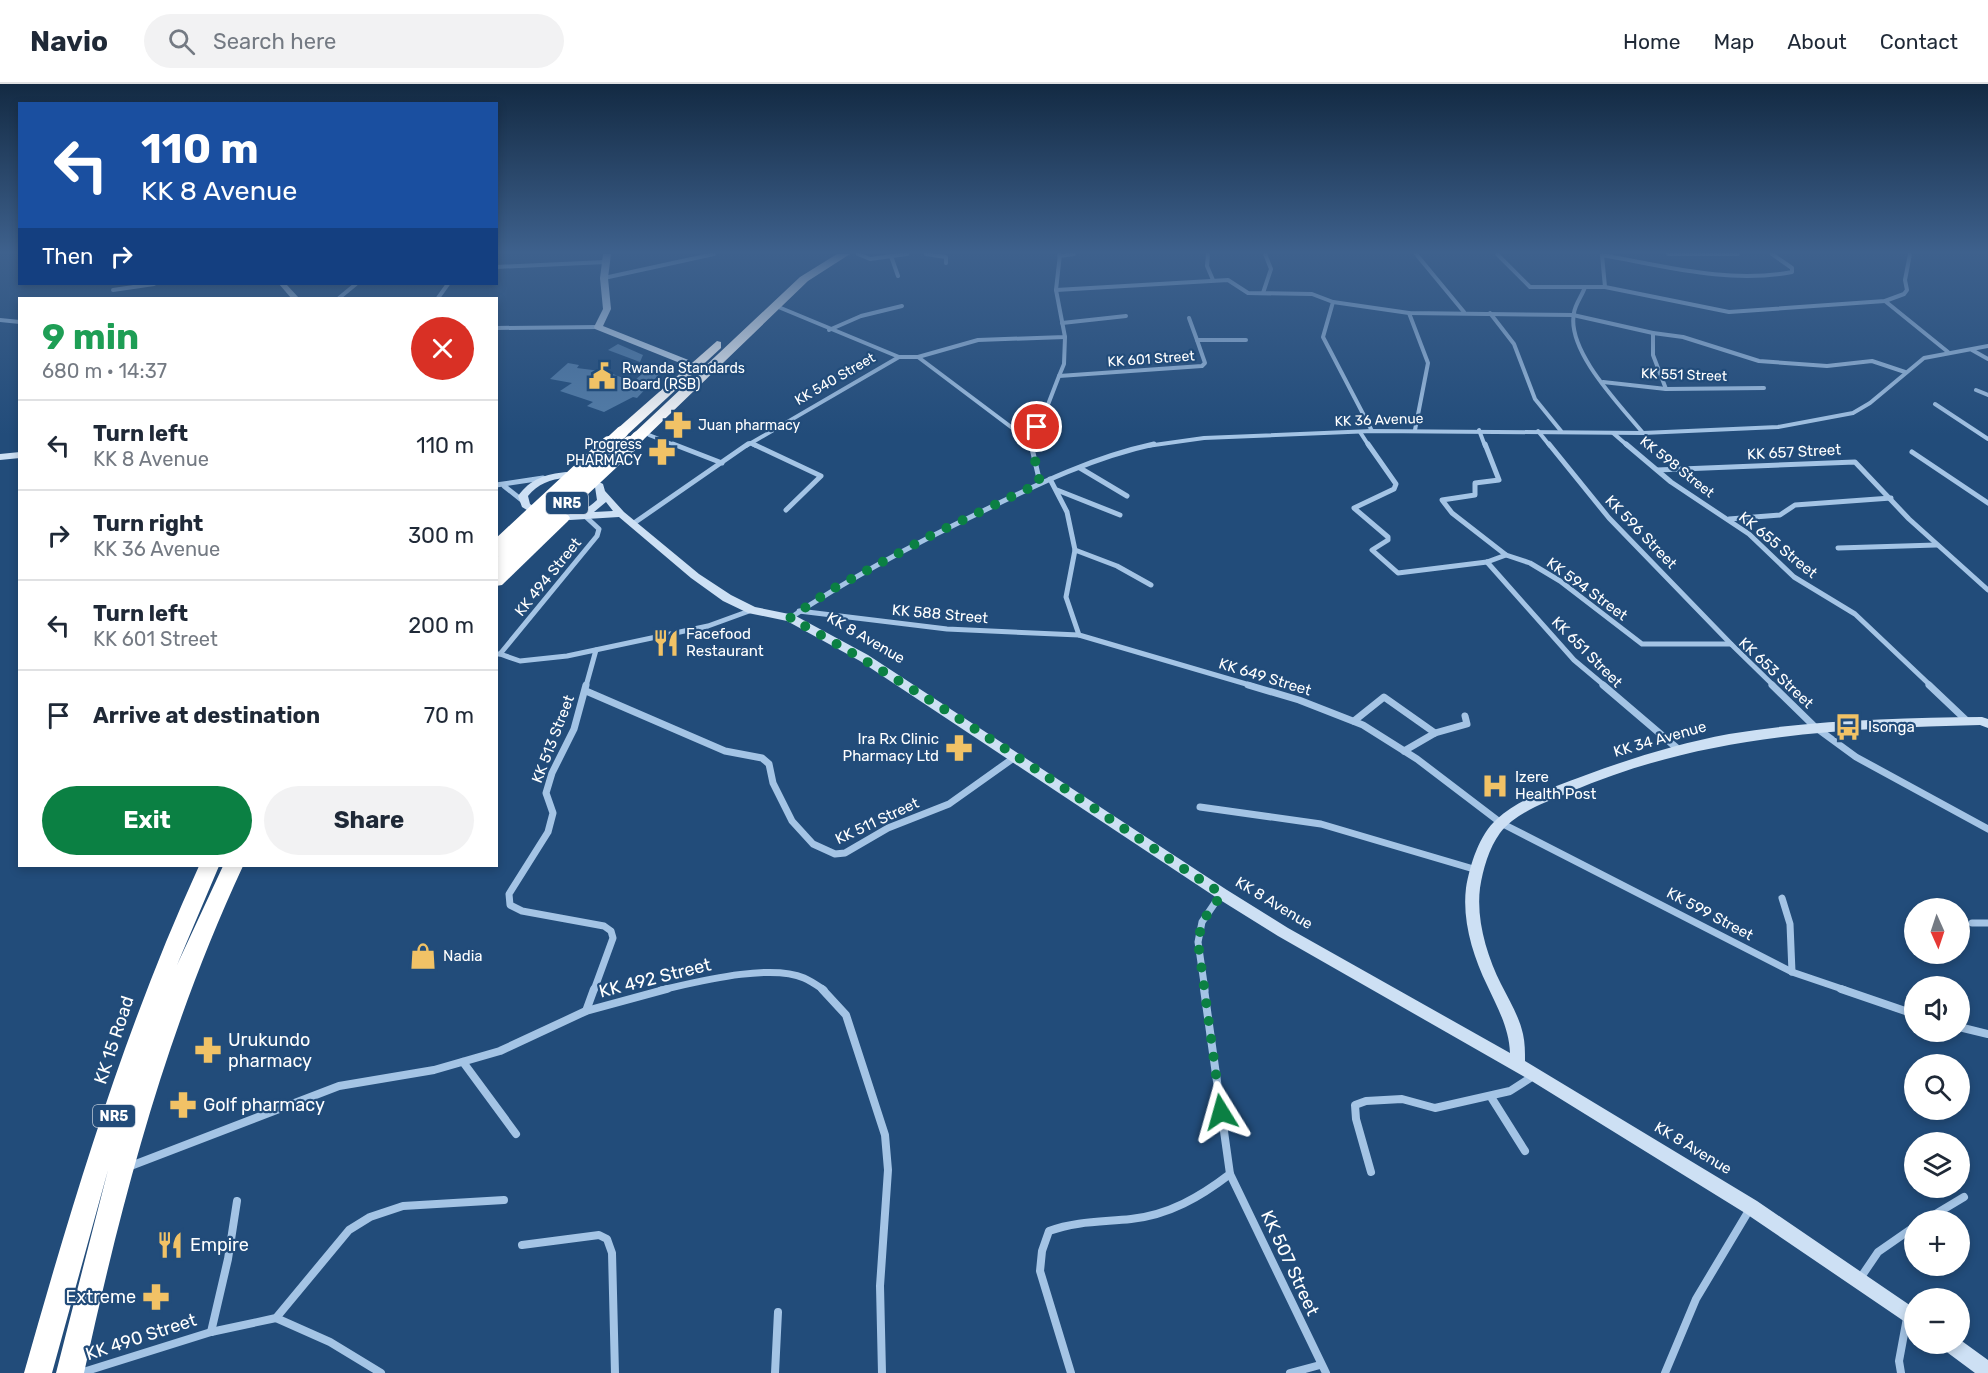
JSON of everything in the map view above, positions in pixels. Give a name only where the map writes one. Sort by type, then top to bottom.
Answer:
[{"type":"highway","name":"NR5","points":[[726,345],[757,314]]},
{"type":"highway","name":"NR5","points":[[498,547],[622,432],[766,314]]},
{"type":"highway","points":[[559,476],[698,353],[726,345]]},
{"type":"highway","points":[[600,488],[643,436],[716,371],[726,345]]},
{"type":"highway","name":"NR5","points":[[498,567],[643,436]]},
{"type":"highway","points":[[498,536],[526,505]]},
{"type":"highway","points":[[498,579],[575,517]]},
{"type":"highway","name":"KK 15 Road","points":[[38,1373],[94,1174],[155,992],[179,928],[209,867]]},
{"type":"highway","name":"NR5","points":[[70,1373],[120,1171],[181,981],[233,867]]},
{"type":"main road","points":[[604,314],[598,327],[688,363]]},
{"type":"main road","points":[[0,457],[18,455]]},
{"type":"main road","points":[[575,517],[597,507],[602,501],[600,488],[585,478],[559,476],[531,486],[526,505],[552,518],[575,517],[621,514]]},
{"type":"main road","name":"KK 8 Avenue","points":[[600,488],[621,514],[695,576],[727,598],[752,610],[794,614],[1222,894],[1535,1075],[1751,1207],[1904,1312]]},
{"type":"main road","name":"KK 34 Avenue","points":[[1518,1067],[1516,1035],[1489,972],[1475,924],[1473,889],[1488,843],[1501,823],[1552,794],[1601,774],[1678,749],[1750,733],[1815,727],[1986,722]]},
{"type":"main road","points":[[1964,1354],[1988,1371]]},
{"type":"street","points":[[794,314],[899,357]]},
{"type":"street","points":[[829,330],[869,314]]},
{"type":"street","points":[[1040,483],[1031,442],[1064,364],[1065,337],[1060,314]]},
{"type":"street","points":[[1330,314],[1323,337],[1333,363],[1372,431]]},
{"type":"street","points":[[1409,314],[1428,363],[1414,430]]},
{"type":"street","points":[[1491,314],[1515,344],[1535,399],[1561,431]]},
{"type":"street","points":[[1538,314],[1573,315],[1653,333],[1683,337],[1759,361],[1827,366],[1866,360],[1905,372]]},
{"type":"street","points":[[1900,314],[1948,352]]},
{"type":"street","points":[[1573,315],[1586,359],[1643,433]]},
{"type":"street","points":[[1062,323],[1126,316]]},
{"type":"street","points":[[1189,318],[1197,340]]},
{"type":"street","points":[[0,320],[18,322]]},
{"type":"street","points":[[0,325],[8,321]]},
{"type":"street","points":[[498,328],[598,327]]},
{"type":"street","points":[[1653,333],[1653,355],[1666,389]]},
{"type":"street","name":"KK 540 Street","points":[[634,523],[750,442],[899,357],[918,357],[978,340],[1065,337]]},
{"type":"street","name":"KK 601 Street","points":[[1059,376],[1202,366],[1205,363],[1197,340],[1246,340]]},
{"type":"street","name":"KK 36 Avenue","points":[[794,614],[932,535],[1040,483],[1117,452],[1160,443],[1204,438],[1372,431],[1643,433],[1778,427],[1853,413],[1870,403],[1924,358],[1988,346]]},
{"type":"street","points":[[1972,350],[1988,359]]},
{"type":"street","points":[[918,357],[1031,442]]},
{"type":"street","name":"KK 551 Street","points":[[1603,382],[1666,389],[1764,388]]},
{"type":"street","points":[[1976,390],[1988,395]]},
{"type":"street","points":[[1935,404],[1988,439]]},
{"type":"street","name":"KK 594 Street","points":[[1479,430],[1499,480],[1475,483],[1475,495],[1442,500],[1452,513],[1506,555],[1546,572],[1646,644]]},
{"type":"street","name":"KK 596 Street","points":[[1538,431],[1609,518],[1731,644]]},
{"type":"street","points":[[1360,432],[1396,484],[1394,489],[1354,506],[1388,537],[1388,540],[1372,550],[1398,573],[1487,562],[1506,555]]},
{"type":"street","name":"KK 598 Street","points":[[1612,433],[1692,497],[1728,519]]},
{"type":"street","points":[[643,436],[722,463]]},
{"type":"street","points":[[750,442],[821,476],[786,510]]},
{"type":"street","points":[[1912,452],[1988,503]]},
{"type":"street","name":"KK 657 Street","points":[[1657,470],[1850,461],[1860,465],[1936,545],[1988,590]]},
{"type":"street","points":[[1080,468],[1127,496]]},
{"type":"street","points":[[498,485],[559,476]]},
{"type":"street","points":[[1050,479],[1067,512],[1075,550],[1066,597],[1079,635]]},
{"type":"street","points":[[504,486],[526,505]]},
{"type":"street","points":[[1056,490],[1120,515]]},
{"type":"street","name":"KK 655 Street","points":[[1728,519],[1780,515],[1795,505],[1891,498]]},
{"type":"street","name":"KK 494 Street","points":[[575,517],[600,532],[498,654],[520,661],[543,660],[596,650]]},
{"type":"street","name":"KK 655 Street","points":[[1728,519],[1763,545],[1794,577],[1855,615],[1966,721]]},
{"type":"street","points":[[1838,548],[1936,545]]},
{"type":"street","points":[[1075,550],[1117,566],[1152,585]]},
{"type":"street","name":"KK 651 Street","points":[[1487,562],[1574,660],[1678,749]]},
{"type":"street","points":[[596,650],[708,626],[752,610]]},
{"type":"street","name":"KK 588 Street","points":[[794,614],[947,629],[1079,635]]},
{"type":"street","name":"KK 649 Street","points":[[1079,635],[1299,700],[1354,721],[1404,751],[1501,823]]},
{"type":"street","name":"KK 653 Street","points":[[1646,644],[1731,644],[1815,727],[1877,771],[1988,830]]},
{"type":"street","name":"KK 513 Street","points":[[586,1011],[613,938],[611,931],[604,926],[522,911],[510,905],[509,894],[548,832],[553,813],[546,793],[552,773],[574,729],[596,650]]},
{"type":"street","name":"KK 511 Street","points":[[586,691],[725,752],[762,758],[769,764],[773,783],[792,821],[813,844],[835,855],[845,854],[888,828],[949,804],[1015,757]]},
{"type":"street","points":[[1354,721],[1376,701],[1384,697],[1435,733]]},
{"type":"street","points":[[1404,751],[1435,733],[1467,724],[1465,716]]},
{"type":"street","points":[[1200,807],[1322,824],[1403,846],[1478,870]]},
{"type":"street","name":"KK 599 Street","points":[[1501,823],[1792,972],[1904,1011]]},
{"type":"street","name":"KK 507 Street","points":[[1222,894],[1202,922],[1198,942],[1230,1174],[1323,1369],[1290,1373]]},
{"type":"street","points":[[1782,898],[1790,924],[1792,972]]},
{"type":"street","points":[[1972,923],[1988,923]]},
{"type":"street","name":"KK 492 Street","points":[[120,1171],[339,1086],[434,1070],[500,1051],[586,1011],[653,992],[725,976],[775,973],[803,977],[825,991],[846,1015],[885,1135],[888,1170],[880,1286],[882,1373]]},
{"type":"street","points":[[1970,1030],[1988,1034]]},
{"type":"street","points":[[463,1062],[516,1134]]},
{"type":"street","points":[[1371,1172],[1356,1119],[1355,1105],[1365,1101],[1402,1099],[1435,1108],[1510,1091],[1535,1075]]},
{"type":"street","points":[[1491,1097],[1525,1151]]},
{"type":"street","points":[[1071,1373],[1040,1271],[1041,1251],[1050,1232],[1066,1223],[1145,1217],[1174,1208],[1200,1197],[1230,1174]]},
{"type":"street","points":[[1942,1210],[1962,1198]]},
{"type":"street","points":[[381,1373],[330,1342],[276,1318],[349,1230],[370,1217],[403,1206],[504,1200]]},
{"type":"street","name":"KK 490 Street","points":[[212,1332],[228,1258],[237,1201]]},
{"type":"street","points":[[1665,1373],[1696,1299],[1751,1207]]},
{"type":"street","points":[[522,1245],[599,1234],[607,1239],[612,1253],[615,1373]]},
{"type":"street","points":[[1858,1281],[1878,1252],[1904,1234]]},
{"type":"street","points":[[775,1373],[778,1312]]},
{"type":"street","name":"KK 490 Street","points":[[80,1373],[212,1332],[276,1318]]},
{"type":"street","points":[[1901,1373],[1899,1361],[1904,1343]]},
{"type":"building","points":[[618,344],[643,355],[640,362],[608,350]]},
{"type":"building","name":"Rwanda Standards Board (RSB)","points":[[568,363],[579,365],[577,368],[608,372],[633,382],[652,365],[666,367],[637,398],[633,397],[604,412],[587,406],[593,402],[560,391],[572,383],[550,379]]},
{"type":"place","name":"Rwanda Standards Board (RSB)","points":[[602,376]]},
{"type":"place","name":"Juan pharmacy","points":[[678,425]]},
{"type":"place","name":"Progress PHARMACY","points":[[662,452]]},
{"type":"place","name":"Facefood Restaurant","points":[[666,643]]},
{"type":"place","name":"Isonga","points":[[1848,727]]},
{"type":"place","name":"Ira Rx Clinic Pharmacy Ltd","points":[[959,748]]},
{"type":"place","name":"Izere Health Post","points":[[1495,786]]},
{"type":"place","name":"Nadia","points":[[423,956]]},
{"type":"place","name":"Urukundo pharmacy","points":[[208,1050]]},
{"type":"place","name":"Golf pharmacy","points":[[183,1105]]},
{"type":"place","name":"Empire","points":[[170,1245]]},
{"type":"place","name":"Extreme","points":[[156,1297]]},
{"type":"route","points":[[1037,427],[1031,442],[1040,483],[932,535],[831,590],[790,618],[864,658],[962,720],[1222,894],[1202,922],[1198,942],[1221,1112]]}]
